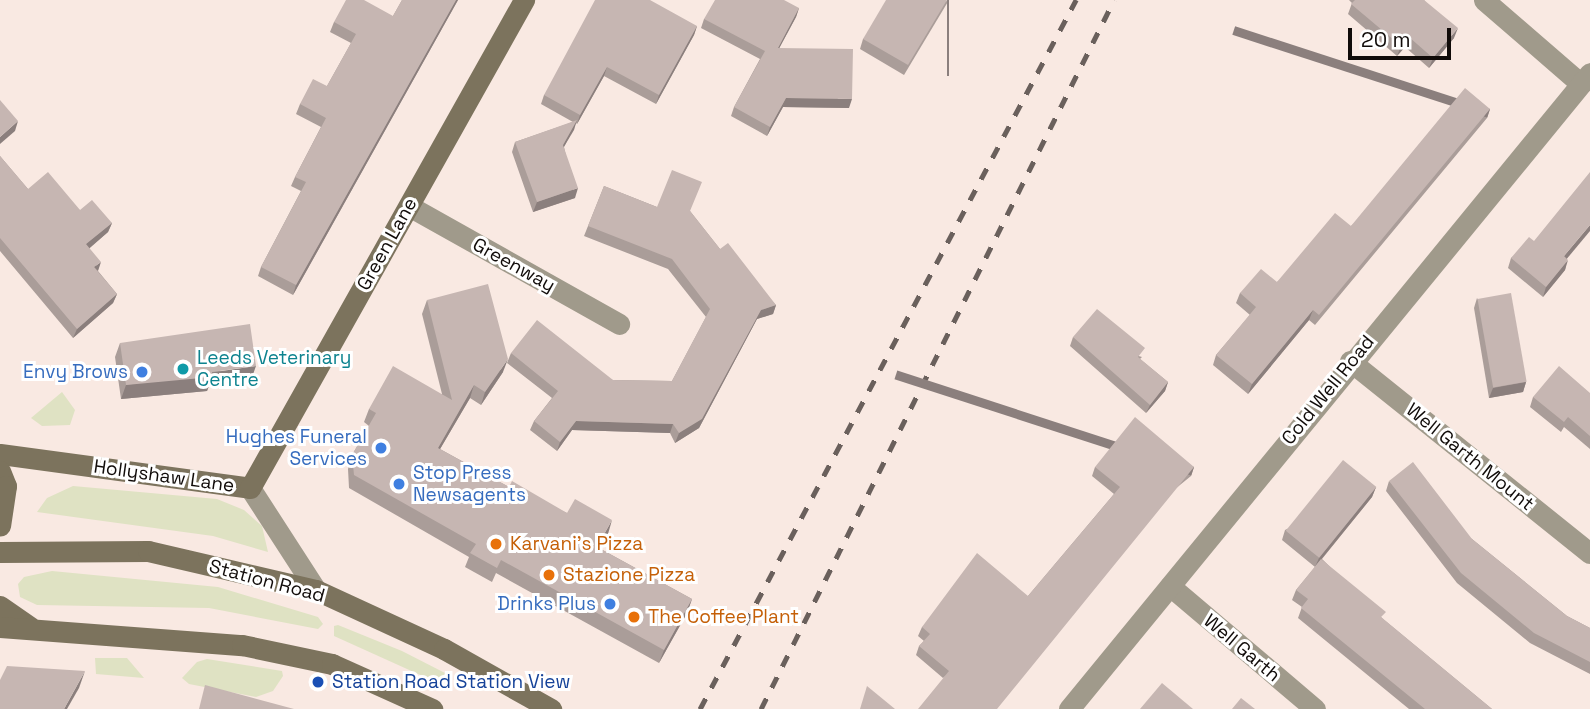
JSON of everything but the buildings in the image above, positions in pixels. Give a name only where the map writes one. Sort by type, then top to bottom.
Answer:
[{"type":"main road","name":"Green Lane","points":[[250,488],[524,0]]},
{"type":"main road","name":"Hollyshaw Lane","points":[[0,454],[250,488]]},
{"type":"main road","points":[[0,471],[6,486],[0,526]]},
{"type":"main road","name":"Station Road","points":[[0,552],[148,551],[316,590],[444,649],[551,709]]},
{"type":"main road","points":[[0,606],[32,629]]},
{"type":"main road","points":[[0,626],[243,645],[332,664],[432,709]]},
{"type":"street","points":[[1484,0],[1585,79]]},
{"type":"street","name":"Cold Well Road","points":[[1069,709],[1350,361],[1585,79]]},
{"type":"street","name":"Greenway","points":[[409,206],[619,324]]},
{"type":"street","name":"Well Garth Mount","points":[[1350,361],[1590,553]]},
{"type":"street","name":"Hollyshaw Lane","points":[[250,488],[316,590]]},
{"type":"street","name":"Well Garth","points":[[1170,586],[1315,709]]},
{"type":"green space","points":[[62,392],[75,410],[70,425],[42,426],[31,418]]},
{"type":"green space","points":[[73,486],[217,499],[244,510],[262,526],[268,552],[213,536],[37,512],[47,498]]},
{"type":"green space","points":[[52,571],[218,587],[318,617],[323,624],[318,629],[209,608],[37,605],[20,597],[18,584],[24,577]]},
{"type":"green space","points":[[338,625],[402,651],[445,673],[438,683],[334,636],[334,626]]},
{"type":"green space","points":[[95,658],[127,658],[144,678],[96,674]]},
{"type":"green space","points":[[207,659],[282,671],[283,676],[273,691],[256,697],[189,684],[182,678],[197,662]]},
{"type":"railway","points":[[700,709],[1076,0]]},
{"type":"railway","points":[[761,709],[1114,0]]},
{"type":"place","name":"Leeds Veterinary Centre","points":[[183,369]]},
{"type":"place","name":"Envy Brows","points":[[142,372]]},
{"type":"place","name":"Hughes Funeral Services","points":[[381,448]]},
{"type":"place","name":"Stop Press Newsagents","points":[[399,484]]},
{"type":"place","name":"Karvani's Pizza","points":[[496,544]]},
{"type":"place","name":"Stazione Pizza","points":[[549,575]]},
{"type":"place","name":"Drinks Plus","points":[[610,604]]},
{"type":"place","name":"The Coffee Plant","points":[[634,617]]},
{"type":"place","name":"Station Road Station View","points":[[318,682]]}]
